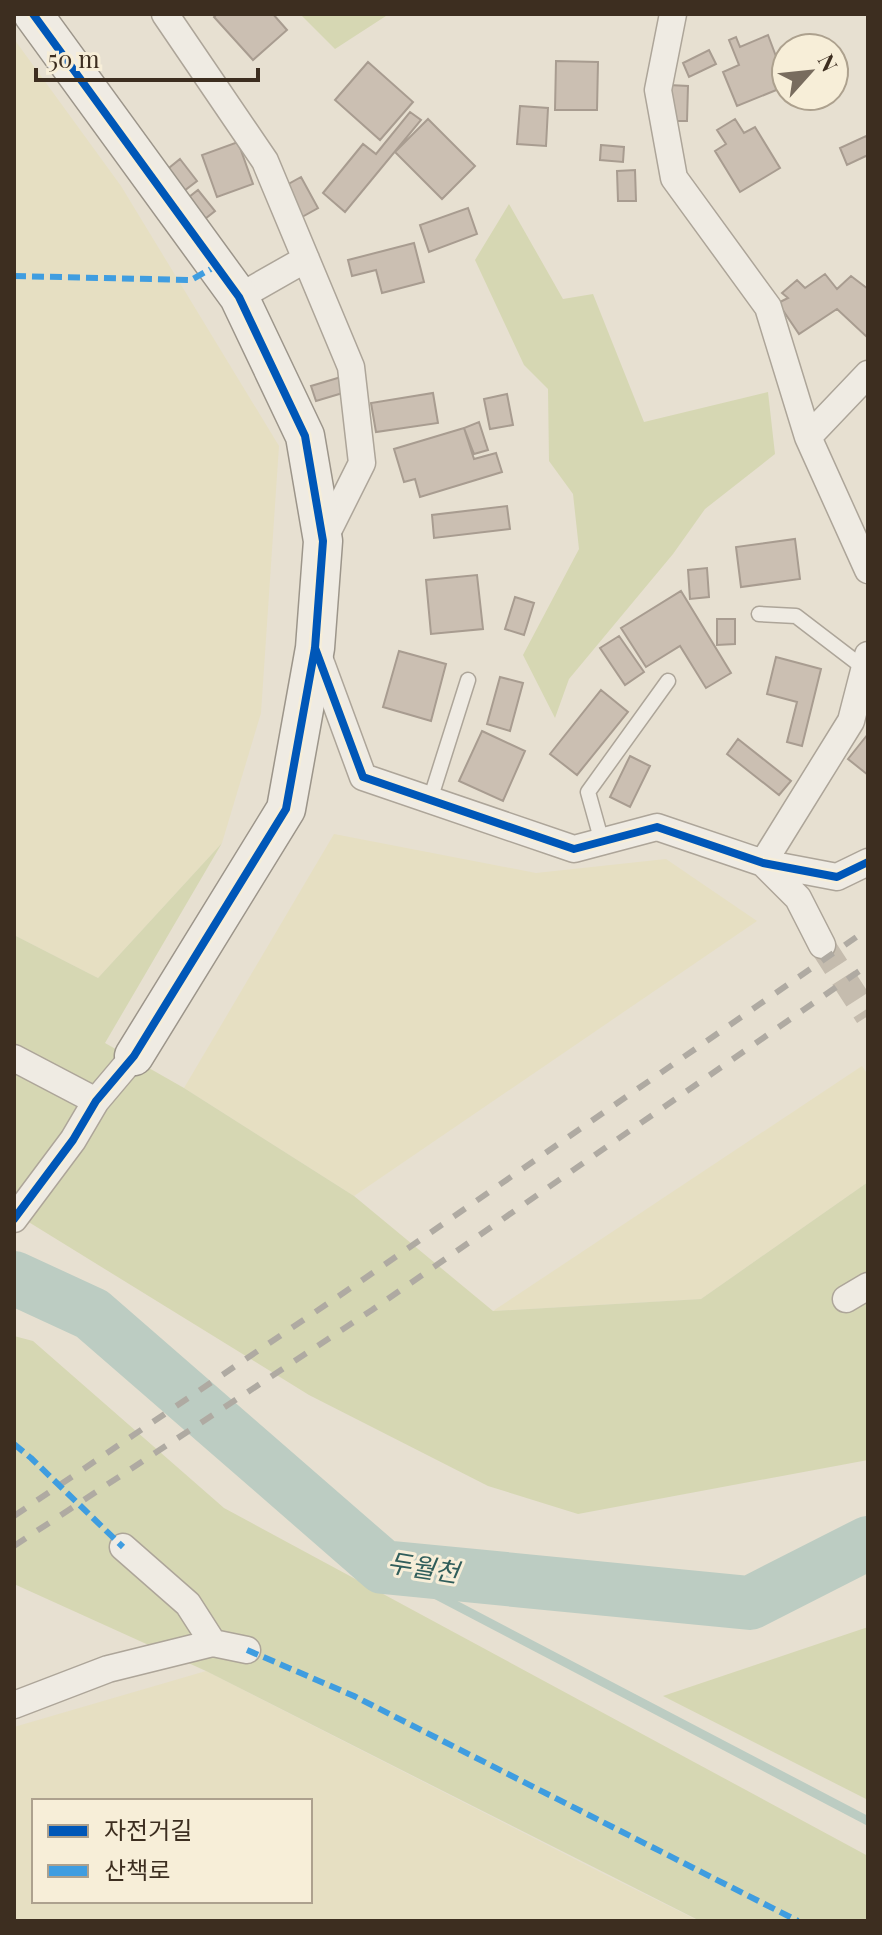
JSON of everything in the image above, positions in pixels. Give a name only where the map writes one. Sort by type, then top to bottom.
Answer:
[{"type":"street","points":[[14,1219],[73,1140],[96,1101],[134,1056],[286,809],[315,648],[323,541],[305,436],[252,320],[239,297],[33,14]]},
{"type":"street","points":[[165,14],[265,161],[351,367],[362,463],[323,541]]},
{"type":"street","points":[[673,14],[658,90],[674,178],[768,307],[808,437],[868,570]]},
{"type":"street","points":[[239,297],[306,259]]},
{"type":"street","points":[[808,437],[868,374]]},
{"type":"street","points":[[315,648],[363,777],[574,849],[657,827],[763,863],[837,877],[868,862]]},
{"type":"street","points":[[763,863],[851,721],[866,662]]},
{"type":"street","points":[[763,863],[798,898],[822,945]]},
{"type":"street","points":[[14,1058],[96,1101]]},
{"type":"street","points":[[123,1547],[188,1604],[213,1643]]},
{"type":"street","points":[[14,1705],[108,1669],[213,1643],[247,1650]]},
{"type":"lane","points":[[759,614],[796,616],[866,662]]},
{"type":"lane","points":[[430,800],[468,680]]},
{"type":"lane","points":[[602,842],[588,792],[668,681]]},
{"type":"shaded area","points":[[14,39],[121,186],[279,446],[261,713],[222,843],[98,978],[14,935]]},
{"type":"shaded area","points":[[334,834],[536,873],[666,859],[757,921],[354,1196],[184,1088]]},
{"type":"shaded area","points":[[862,1066],[868,1075],[868,1182],[701,1299],[493,1311]]},
{"type":"shaded area","points":[[206,1671],[699,1921],[14,1921],[14,1727]]},
{"type":"green space","points":[[300,14],[389,14],[335,49]]},
{"type":"green space","points":[[509,204],[563,299],[593,294],[644,422],[768,392],[775,454],[705,509],[673,554],[569,679],[555,718],[523,655],[579,549],[573,494],[549,461],[548,389],[524,365],[475,260]]},
{"type":"green space","points":[[222,843],[105,1043],[184,1088],[354,1196],[493,1311],[701,1299],[868,1182],[868,1460],[578,1514],[488,1486],[309,1395],[14,1213],[14,935],[98,978]]},
{"type":"green space","points":[[14,1336],[33,1341],[224,1508],[868,1856],[868,1921],[700,1921],[206,1671],[14,1584]]},
{"type":"green space","points":[[868,1627],[868,1800],[663,1696]]},
{"type":"building","points":[[217,14],[273,14],[287,30],[253,60],[214,17]]},
{"type":"building","points":[[768,35],[770,93],[737,106],[723,72],[739,65],[729,40],[736,37],[740,47]]},
{"type":"building","points":[[709,50],[716,64],[689,77],[683,63]]},
{"type":"building","points":[[556,61],[598,62],[597,110],[555,110]]},
{"type":"building","points":[[368,62],[413,102],[380,140],[335,100]]},
{"type":"building","points":[[669,85],[688,86],[687,121],[669,121]]},
{"type":"building","points":[[520,106],[548,108],[546,146],[517,144]]},
{"type":"building","points":[[410,112],[421,120],[345,212],[323,193],[363,144],[376,154]]},
{"type":"building","points":[[428,119],[475,166],[442,199],[395,152]]},
{"type":"building","points":[[735,119],[744,133],[755,127],[780,168],[740,192],[715,151],[726,144],[717,130]]},
{"type":"building","points":[[866,136],[868,155],[847,165],[840,148]]},
{"type":"building","points":[[238,142],[253,184],[217,197],[202,155]]},
{"type":"building","points":[[601,145],[624,147],[623,162],[600,160]]},
{"type":"building","points":[[180,159],[197,181],[180,194],[164,172]]},
{"type":"building","points":[[635,170],[636,201],[618,201],[617,171]]},
{"type":"building","points":[[301,177],[318,208],[302,217],[285,186]]},
{"type":"building","points":[[198,190],[215,211],[201,222],[184,201]]},
{"type":"building","points":[[468,208],[477,234],[429,252],[420,225]]},
{"type":"building","points":[[414,243],[424,282],[382,293],[376,270],[352,276],[348,260]]},
{"type":"building","points":[[825,274],[837,289],[851,276],[868,289],[868,338],[837,309],[799,334],[778,303],[788,298],[782,293],[797,280],[805,288]]},
{"type":"building","points":[[341,377],[346,392],[316,401],[311,386]]},
{"type":"building","points":[[433,393],[438,423],[376,432],[371,403]]},
{"type":"building","points":[[507,394],[513,425],[490,429],[484,399]]},
{"type":"building","points":[[479,422],[488,450],[474,454],[464,428]]},
{"type":"building","points":[[464,428],[474,459],[496,453],[502,472],[420,497],[415,479],[404,482],[394,449]]},
{"type":"building","points":[[507,506],[510,529],[434,538],[432,515]]},
{"type":"building","points":[[795,539],[800,579],[741,587],[736,547]]},
{"type":"building","points":[[707,568],[709,597],[690,599],[688,570]]},
{"type":"building","points":[[477,575],[483,629],[431,634],[426,580]]},
{"type":"building","points":[[681,591],[731,673],[706,688],[680,646],[646,667],[621,628]]},
{"type":"building","points":[[515,597],[534,603],[524,635],[505,629]]},
{"type":"building","points":[[717,619],[735,619],[735,644],[717,645]]},
{"type":"building","points":[[619,636],[644,672],[625,685],[600,648]]},
{"type":"building","points":[[399,651],[446,664],[431,721],[383,707]]},
{"type":"building","points":[[776,657],[821,669],[802,746],[787,742],[797,702],[767,694]]},
{"type":"building","points":[[500,677],[523,683],[510,731],[487,724]]},
{"type":"building","points":[[601,690],[628,712],[577,775],[550,754]]},
{"type":"building","points":[[482,731],[525,751],[503,801],[459,781]]},
{"type":"building","points":[[868,734],[868,775],[848,759]]},
{"type":"building","points":[[738,739],[791,781],[779,795],[727,754]]},
{"type":"building","points":[[630,756],[650,766],[630,807],[610,797]]},
{"type":"waterway","name":"두월천","points":[[14,1278],[92,1314],[383,1567],[750,1603],[868,1543]]},
{"type":"waterway","points":[[383,1567],[868,1821]]},
{"type":"tunnel","points":[[822,945],[868,1016]]},
{"type":"railway","points":[[14,1516],[358,1283],[868,929]]},
{"type":"railway","points":[[14,1546],[372,1310],[868,965]]},
{"type":"marked path","points":[[14,276],[191,280],[216,266]]},
{"type":"marked path","points":[[14,1444],[123,1547]]},
{"type":"marked path","points":[[247,1650],[354,1696],[798,1921]]},
{"type":"cycle path","points":[[14,1219],[73,1140],[96,1101],[134,1056],[286,809],[315,648],[323,541],[305,436],[239,297],[33,14]]},
{"type":"cycle path","points":[[315,648],[363,777],[574,849],[657,827],[763,863],[837,877],[868,862]]}]
